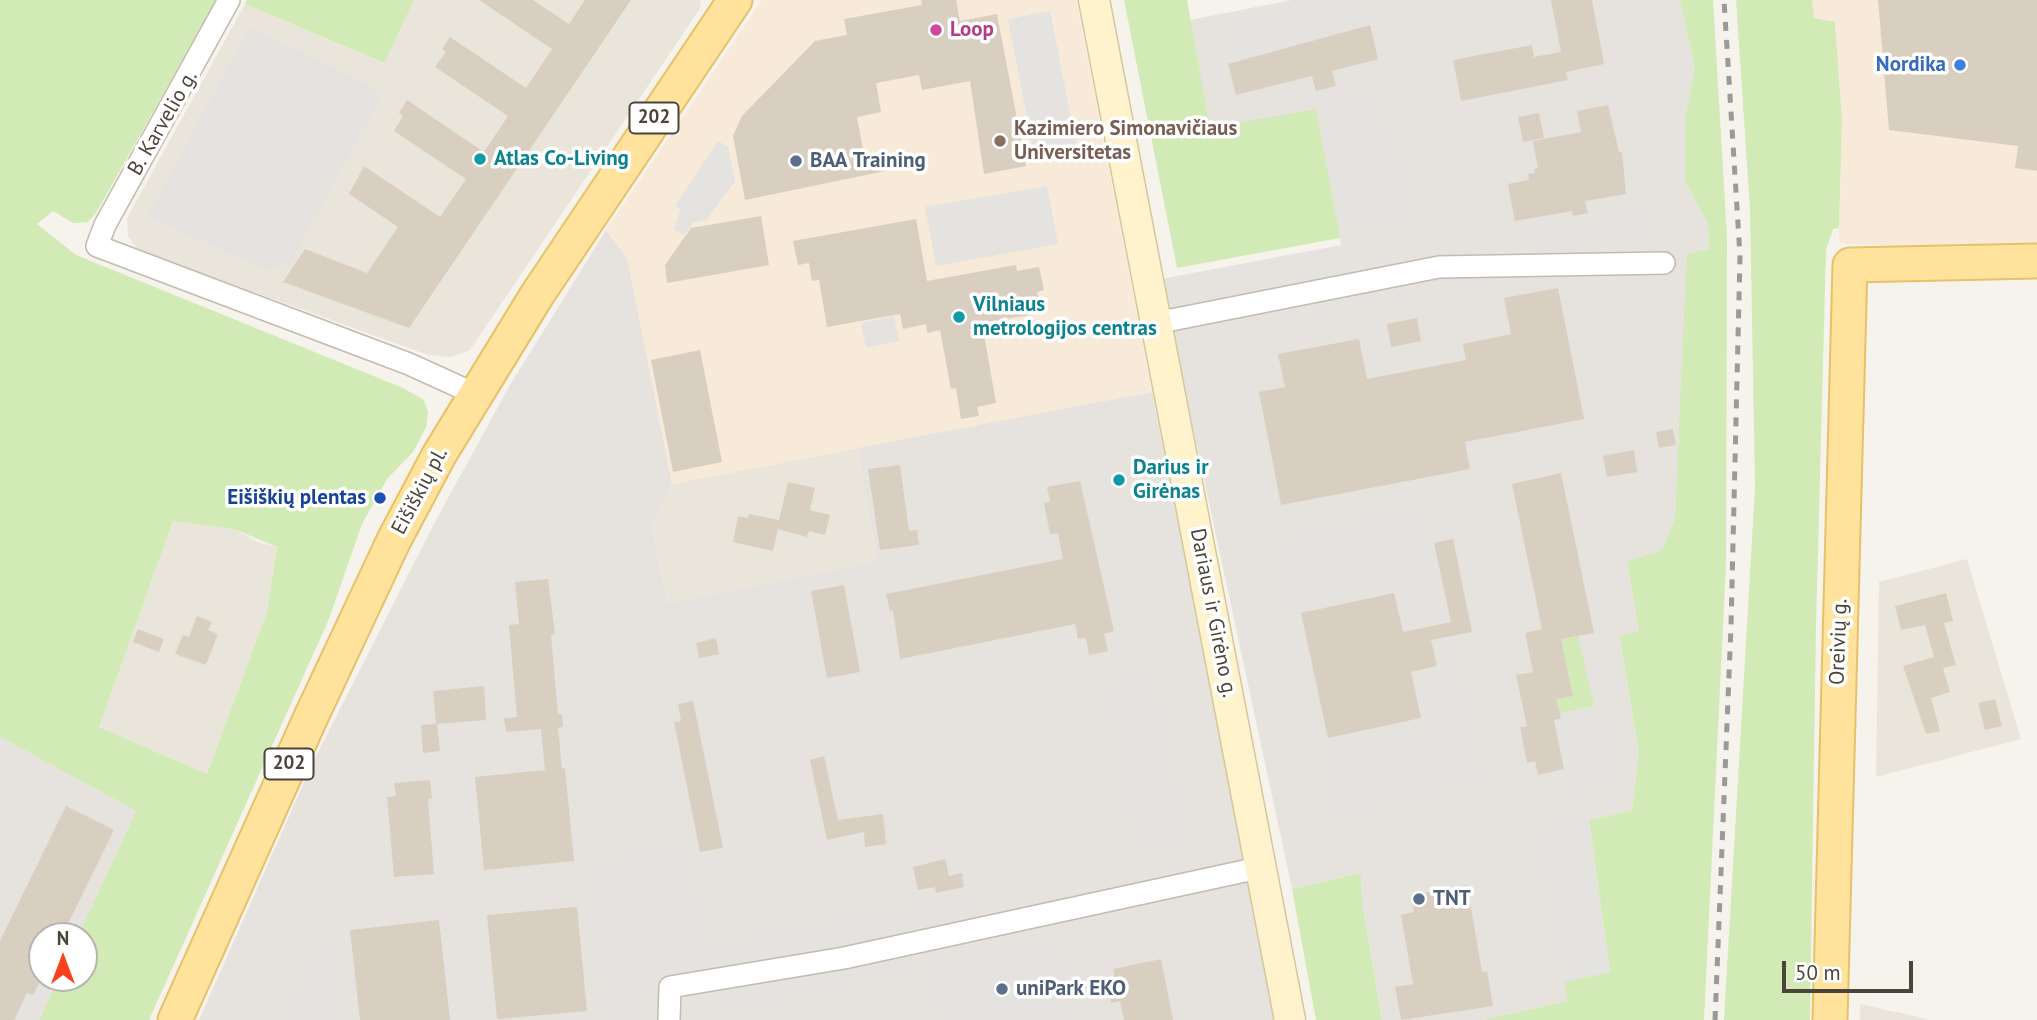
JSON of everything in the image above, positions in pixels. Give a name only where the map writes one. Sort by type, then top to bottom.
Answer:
[{"type":"main road","name":"Eišiškių pl.","points":[[175,1020],[394,540],[475,394],[636,144],[735,0]]},
{"type":"main road","name":"Dariaus ir Girėno g.","points":[[1094,0],[1263,867],[1290,1020]]},
{"type":"main road","name":"Oreivių g.","points":[[1830,1020],[1850,265],[2037,261]]},
{"type":"street","name":"B. Karvelio g.","points":[[229,0],[104,225],[97,246],[409,364],[475,394]]},
{"type":"street","points":[[1156,323],[1439,267],[1664,263]]},
{"type":"street","points":[[669,1020],[670,987],[844,958],[1263,867]]},
{"type":"shaded area","points":[[414,0],[700,0],[701,7],[470,350],[451,357],[428,355],[138,250],[128,236],[127,218],[245,4],[383,63]]},
{"type":"shaded area","points":[[762,0],[1076,0],[1152,392],[672,484],[627,258],[606,230]]},
{"type":"shaded area","points":[[1292,0],[1680,0],[1695,69],[1685,118],[1685,182],[1708,224],[1709,249],[1679,448],[1675,517],[1662,550],[1627,561],[1639,632],[1619,637],[1639,753],[1632,810],[1589,820],[1610,972],[1567,1001],[1482,1020],[1382,1020],[1362,902],[1361,873],[1292,889],[1161,279],[1341,245],[1316,110],[1210,129],[1190,20]]},
{"type":"shaded area","points":[[1332,0],[1358,0],[1367,7],[1369,24],[1235,58],[1225,21]]},
{"type":"shaded area","points":[[1812,0],[2037,0],[2037,243],[1894,246],[1839,243],[1842,120],[1835,23],[1813,18]]},
{"type":"shaded area","points":[[1050,11],[1076,144],[1034,153],[1008,19]]},
{"type":"shaded area","points":[[250,27],[383,93],[290,263],[266,270],[148,216]]},
{"type":"shaded area","points":[[1371,91],[1378,128],[1392,126],[1408,213],[1341,226],[1318,101]]},
{"type":"shaded area","points":[[718,141],[728,147],[735,181],[706,220],[693,223],[684,235],[673,230],[681,209],[675,206]]},
{"type":"shaded area","points":[[1047,186],[1058,244],[936,266],[925,207]]},
{"type":"shaded area","points":[[1637,206],[1643,238],[1533,255],[1528,223]]},
{"type":"shaded area","points":[[606,230],[627,258],[672,484],[651,525],[668,603],[877,561],[858,448],[1152,392],[1276,1020],[199,1020],[313,762],[436,520],[510,385]]},
{"type":"shaded area","points":[[1400,256],[1402,267],[1275,293],[1272,281]]},
{"type":"shaded area","points":[[1409,282],[1412,293],[1280,318],[1278,307]]},
{"type":"shaded area","points":[[894,316],[899,341],[866,348],[861,323]]},
{"type":"shaded area","points":[[858,448],[877,561],[668,603],[651,524],[672,484]]},
{"type":"shaded area","points":[[1414,510],[1421,539],[1428,538],[1482,782],[1334,815],[1319,745],[1343,740],[1345,746],[1425,728],[1415,683],[1449,675],[1437,618],[1414,622],[1404,581],[1317,600],[1318,606],[1289,613],[1278,565],[1290,562],[1285,538]]},
{"type":"shaded area","points":[[173,521],[234,529],[258,542],[277,547],[267,612],[207,774],[99,727]]},
{"type":"shaded area","points":[[1967,559],[2021,739],[1876,777],[1879,582]]},
{"type":"shaded area","points":[[1154,677],[1185,837],[1137,846],[1106,686]]},
{"type":"shaded area","points":[[1594,706],[1596,716],[1604,715],[1618,784],[1570,794],[1554,720],[1560,718],[1559,713]]},
{"type":"shaded area","points":[[0,737],[136,811],[84,922],[28,922],[28,992],[52,992],[39,1020],[0,1020]]},
{"type":"shaded area","points":[[1584,817],[1610,972],[1565,982],[1535,828]]},
{"type":"shaded area","points":[[683,850],[707,948],[967,895],[971,920],[714,977],[601,987],[590,861]]},
{"type":"shaded area","points":[[330,932],[340,1020],[287,1020]]},
{"type":"shaded area","name":"uniPark EKO","points":[[1055,938],[1076,1020],[939,1020],[933,959]]},
{"type":"shaded area","points":[[908,949],[912,969],[720,1011],[715,990]]},
{"type":"shaded area","points":[[638,990],[641,1020],[602,1020],[600,994]]},
{"type":"shaded area","points":[[1860,1004],[1927,1019],[1929,1020],[1860,1020]]},
{"type":"green space","points":[[0,0],[216,0],[96,213],[88,222],[73,223],[53,211],[37,224],[76,255],[403,388],[424,400],[428,412],[426,427],[413,452],[387,479],[362,524],[329,619],[149,1020],[39,1020],[52,992],[98,992],[98,922],[84,922],[136,811],[0,737]],"holes":[[[173,521],[234,529],[277,547],[267,612],[207,774],[99,727]]]},
{"type":"green space","points":[[247,0],[414,0],[384,63],[245,4]]},
{"type":"green space","points":[[1124,0],[1187,0],[1210,128],[1316,109],[1340,238],[1177,268]]},
{"type":"green space","points":[[1680,0],[1713,0],[1727,237],[1726,564],[1704,1020],[1482,1020],[1567,1001],[1565,982],[1610,971],[1589,820],[1632,810],[1639,753],[1619,636],[1639,631],[1627,561],[1662,550],[1675,517],[1687,254],[1709,249],[1708,224],[1685,182],[1685,118],[1695,69]]},
{"type":"green space","points":[[1736,0],[1812,0],[1814,18],[1835,22],[1842,120],[1839,228],[1833,229],[1826,250],[1816,625],[1810,1020],[1724,1020],[1755,487],[1750,209]]},
{"type":"green space","points":[[1578,636],[1594,706],[1559,713],[1556,699],[1573,695],[1561,639]]},
{"type":"green space","points":[[1361,873],[1362,902],[1382,1020],[1316,1020],[1292,889]]},
{"type":"building","name":"Atlas Co-Living","points":[[479,0],[533,0],[569,24],[585,0],[631,0],[409,328],[283,282],[305,249],[367,273],[398,227],[349,194],[364,166],[440,217],[466,179],[394,131],[403,116],[399,113],[407,100],[484,152],[508,116],[435,67],[446,52],[442,49],[450,37],[526,88],[552,49]]},
{"type":"building","points":[[921,0],[956,0],[960,21],[997,14],[1026,166],[984,174],[970,81],[922,90],[919,75],[876,83],[881,112],[857,117],[864,156],[887,152],[890,170],[745,200],[733,136],[742,116],[815,41],[847,35],[844,19],[922,5]]},
{"type":"building","points":[[1551,0],[1592,0],[1604,64],[1566,72],[1568,80],[1461,101],[1453,60],[1532,45],[1534,57],[1561,52]]},
{"type":"building","name":"Nordika","points":[[1878,0],[2037,0],[2037,171],[2015,168],[2018,146],[1889,130]]},
{"type":"building","points":[[1370,25],[1378,59],[1332,71],[1336,86],[1316,91],[1312,76],[1236,95],[1228,64]]},
{"type":"building","points":[[1608,105],[1619,152],[1622,152],[1626,194],[1585,201],[1588,213],[1573,216],[1572,211],[1515,221],[1508,184],[1529,180],[1528,174],[1535,173],[1534,169],[1538,168],[1533,141],[1581,132],[1577,111]]},
{"type":"building","points":[[1539,113],[1544,138],[1523,142],[1518,117]]},
{"type":"building","points":[[761,216],[769,265],[667,283],[665,265],[691,228]]},
{"type":"building","name":"Vilniaus metrologijos centras","points":[[916,219],[927,281],[1016,265],[1017,271],[1039,267],[1044,290],[1037,292],[1041,313],[982,323],[996,403],[977,407],[979,416],[961,419],[956,388],[951,389],[940,330],[927,333],[926,324],[903,329],[900,314],[827,327],[819,280],[812,281],[809,263],[798,265],[793,241]]},
{"type":"building","points":[[1558,288],[1584,419],[1465,442],[1470,469],[1281,505],[1259,392],[1285,387],[1278,354],[1359,339],[1367,379],[1466,360],[1463,344],[1511,334],[1504,298]]},
{"type":"building","points":[[1417,318],[1421,341],[1391,347],[1387,324]]},
{"type":"building","points":[[700,350],[722,462],[673,472],[651,360]]},
{"type":"building","points":[[1673,429],[1676,445],[1659,448],[1656,432]]},
{"type":"building","points":[[1634,450],[1637,472],[1607,477],[1603,456]]},
{"type":"building","points":[[900,465],[909,531],[917,530],[919,545],[880,550],[868,469]]},
{"type":"building","points":[[1561,473],[1594,633],[1561,639],[1573,696],[1556,699],[1561,718],[1554,720],[1564,769],[1538,775],[1535,761],[1527,763],[1520,727],[1527,726],[1516,675],[1533,672],[1525,633],[1542,629],[1512,484]]},
{"type":"building","points":[[1080,481],[1114,631],[1104,634],[1108,651],[1089,655],[1086,638],[1078,639],[1075,624],[900,659],[893,610],[890,611],[886,594],[1063,559],[1058,533],[1050,534],[1044,503],[1050,502],[1047,487]]},
{"type":"building","points":[[788,482],[815,488],[810,510],[830,515],[825,535],[809,531],[807,537],[778,529],[773,551],[733,542],[738,516],[748,518],[749,514],[779,520]]},
{"type":"building","points":[[1453,539],[1472,632],[1431,640],[1437,666],[1411,672],[1421,718],[1328,738],[1301,613],[1394,593],[1403,632],[1451,622],[1434,543]]},
{"type":"building","points":[[548,579],[555,634],[551,635],[558,714],[562,714],[563,727],[558,728],[562,769],[565,768],[574,861],[484,870],[475,777],[545,770],[541,729],[506,732],[504,718],[517,717],[509,625],[519,624],[515,582]]},
{"type":"building","points":[[844,585],[860,672],[827,678],[811,591]]},
{"type":"building","points":[[1946,593],[1953,621],[1944,623],[1956,665],[1943,668],[1950,692],[1931,698],[1940,731],[1926,734],[1903,666],[1934,657],[1925,625],[1901,630],[1895,606]]},
{"type":"building","points":[[197,616],[212,622],[208,630],[218,634],[206,665],[175,654],[183,635],[189,637]]},
{"type":"building","points":[[138,629],[164,639],[159,652],[133,642]]},
{"type":"building","points":[[716,638],[719,654],[699,658],[696,643]]},
{"type":"building","points":[[484,686],[486,720],[437,724],[440,751],[423,753],[421,725],[436,724],[433,691]]},
{"type":"building","points":[[1995,699],[2002,726],[1985,730],[1978,703]]},
{"type":"building","points":[[693,701],[723,848],[700,852],[674,722],[681,721],[678,704]]},
{"type":"building","points":[[824,756],[838,820],[883,814],[886,844],[865,847],[864,832],[827,840],[810,760]]},
{"type":"building","points":[[430,780],[432,798],[428,799],[434,874],[394,877],[387,797],[396,796],[394,783]]},
{"type":"building","points":[[66,806],[114,830],[69,922],[28,922],[28,992],[34,992],[33,995],[27,993],[14,1020],[0,1020],[0,941]]},
{"type":"building","points":[[945,859],[949,876],[962,873],[964,887],[936,893],[935,887],[918,890],[913,867]]},
{"type":"building","points":[[1467,885],[1482,972],[1487,971],[1493,1006],[1401,1020],[1395,987],[1413,984],[1401,915],[1414,912],[1411,895]]},
{"type":"building","points":[[577,907],[587,1011],[497,1019],[487,915]]},
{"type":"building","points":[[439,920],[450,1020],[360,1020],[350,930]]},
{"type":"building","points":[[1161,959],[1173,1020],[1124,1020],[1120,1001],[1111,1003],[1109,990],[1117,988],[1113,969]]},
{"type":"railway","points":[[1715,1020],[1731,626],[1740,256],[1724,0]]},
{"type":"place","name":"Loop","points":[[936,30]]},
{"type":"place","name":"Nordika","points":[[1960,65]]},
{"type":"place","name":"Kazimiero Simonavičiaus Universitetas","points":[[1000,141]]},
{"type":"place","name":"Atlas Co-Living","points":[[480,159]]},
{"type":"place","name":"BAA Training","points":[[796,161]]},
{"type":"place","name":"Vilniaus metrologijos centras","points":[[959,317]]},
{"type":"place","name":"Darius ir Girėnas","points":[[1119,480]]},
{"type":"place","name":"Eišiškių plentas","points":[[380,498]]},
{"type":"place","name":"TNT","points":[[1419,899]]},
{"type":"place","name":"uniPark EKO","points":[[1002,989]]}]
